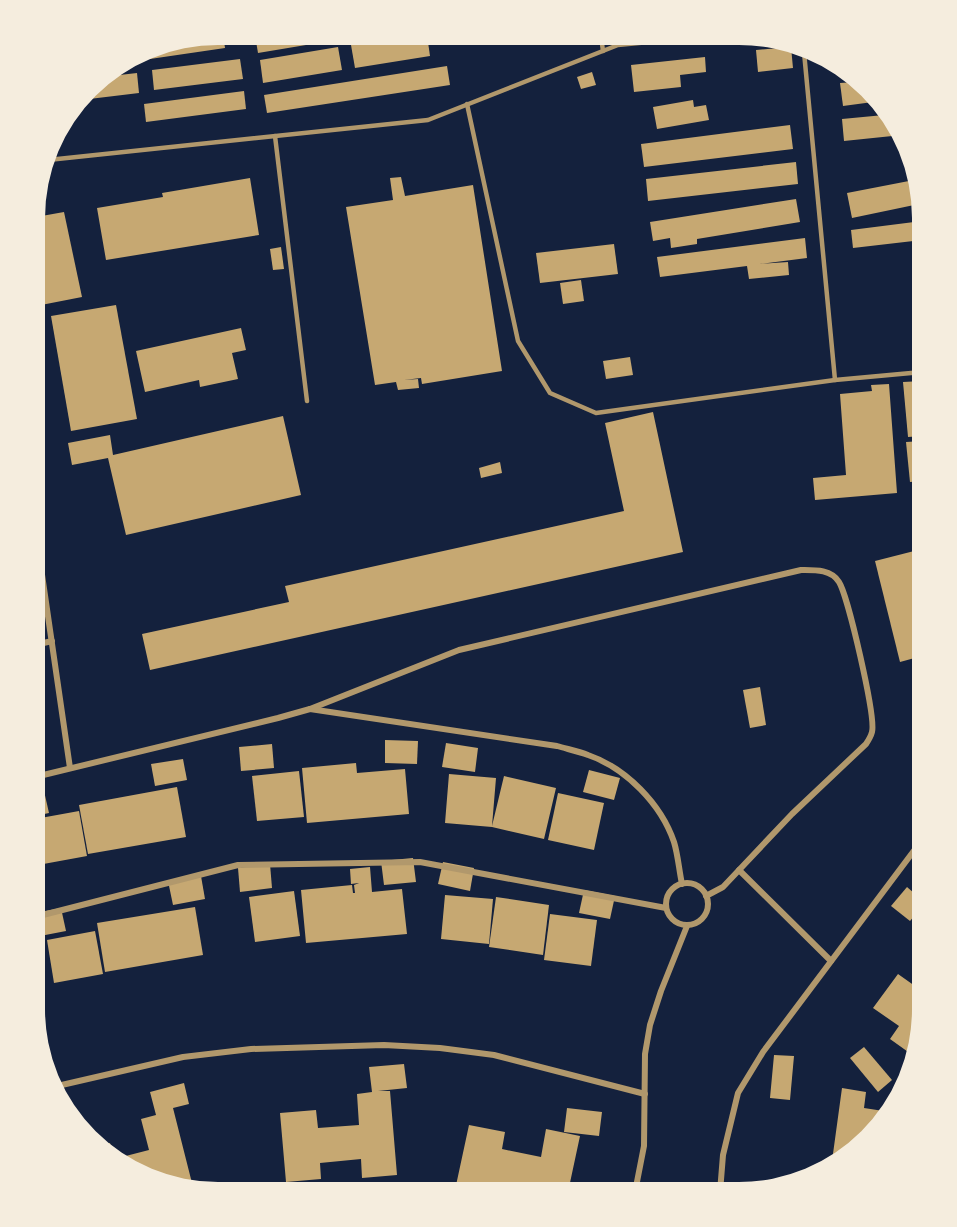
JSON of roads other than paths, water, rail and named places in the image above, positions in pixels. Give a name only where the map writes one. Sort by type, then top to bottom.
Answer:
[{"type":"street","points":[[45,774],[310,709],[459,650],[789,573],[821,570],[839,580],[847,599],[872,712],[872,732],[866,744],[792,814],[723,887],[706,896]]},
{"type":"street","points":[[45,594],[70,768]]},
{"type":"street","points":[[45,643],[52,641]]},
{"type":"street","points":[[310,709],[557,746],[590,755],[614,768],[642,790],[660,815],[674,842],[682,884]]},
{"type":"street","points":[[721,1182],[723,1155],[738,1093],[763,1052],[912,853]]},
{"type":"street","points":[[45,914],[238,866],[420,862],[666,908]]},
{"type":"street","points":[[739,870],[831,961]]},
{"type":"street","points":[[682,884],[697,885],[706,896],[708,908],[705,915],[701,921],[687,926],[673,921],[666,908],[665,901],[669,892],[682,884]]},
{"type":"street","points":[[637,1182],[644,1146],[645,1054],[661,991],[687,926]]},
{"type":"street","points":[[63,1085],[183,1057],[251,1049],[384,1045],[440,1048],[494,1055],[645,1094]]},
{"type":"lane","points":[[602,45],[603,51]]},
{"type":"lane","points":[[55,159],[428,120],[618,45]]},
{"type":"lane","points":[[805,59],[835,381]]},
{"type":"lane","points":[[467,104],[518,341],[550,393],[596,413],[912,373]]},
{"type":"lane","points":[[275,136],[307,401]]}]
